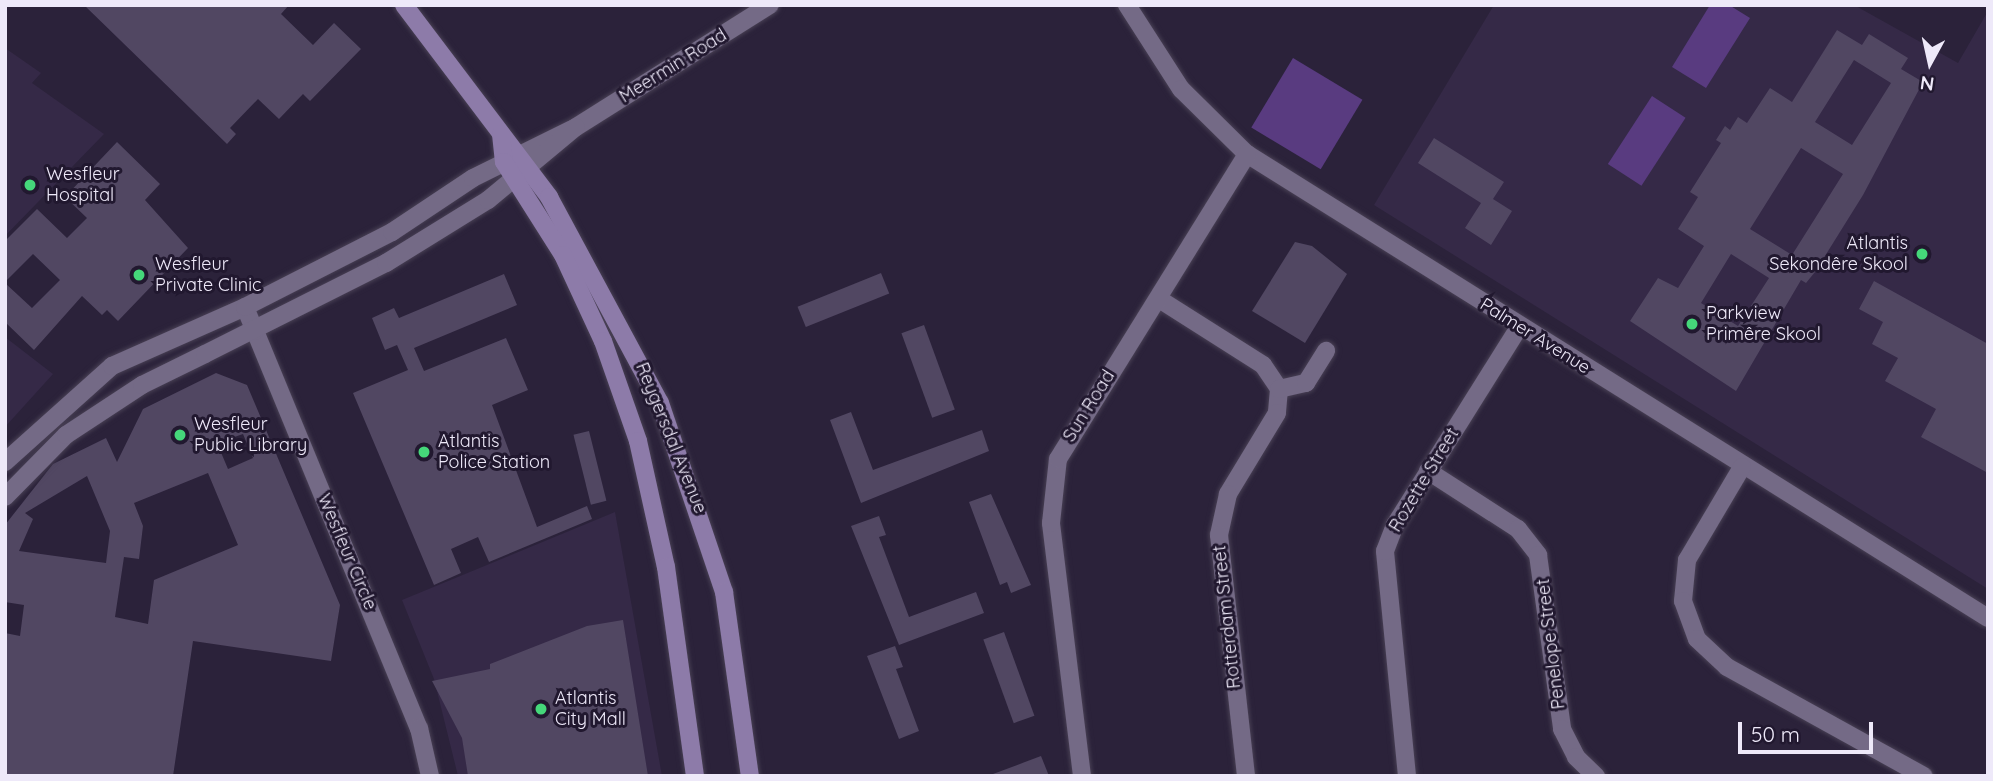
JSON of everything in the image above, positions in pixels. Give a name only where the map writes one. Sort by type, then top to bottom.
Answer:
[{"type":"main road","name":"Reygersdal Avenue","points":[[404,5],[501,134],[572,273],[638,441],[666,567],[695,776]]},
{"type":"main road","name":"Reygersdal Avenue","points":[[516,167],[624,328],[689,477],[724,592],[750,776]]},
{"type":"street","name":"Meermin Road","points":[[516,167],[770,5]]},
{"type":"street","name":"Palmer Avenue","points":[[1127,5],[1181,89],[1247,155],[1742,467],[1988,618]]},
{"type":"street","name":"Sun Road","points":[[1082,776],[1051,523],[1053,478],[1066,440],[1159,299],[1247,155]]},
{"type":"street","points":[[5,462],[113,366],[245,307],[516,167]]},
{"type":"street","points":[[5,497],[66,435],[142,385],[255,331],[386,263],[516,167]]},
{"type":"street","points":[[1159,299],[1263,365],[1279,389],[1306,383],[1326,351]]},
{"type":"street","name":"Wesfleur Circle","points":[[245,307],[419,728],[430,776]]},
{"type":"street","name":"Rozette Street","points":[[1407,776],[1383,566],[1392,531],[1520,326]]},
{"type":"street","name":"Rotterdam Street","points":[[1246,776],[1219,535],[1228,494],[1277,413],[1279,389]]},
{"type":"street","points":[[1742,467],[1686,560],[1683,601],[1697,639],[1727,667],[1924,776]]},
{"type":"street","name":"Penelope Street","points":[[1429,471],[1518,529],[1532,545],[1544,578],[1562,729],[1576,757],[1596,776]]},
{"type":"shaded area","name":"Parkview Primêre Skool","points":[[1494,5],[1854,5],[1958,63],[1988,11],[1988,589],[1374,205]]},
{"type":"shaded area","points":[[1710,5],[1729,5],[1750,18],[1706,88],[1672,67]]},
{"type":"shaded area","name":"Wesfleur Hospital","points":[[5,48],[41,73],[32,83],[104,134],[5,236]]},
{"type":"shaded area","points":[[1293,58],[1362,100],[1321,169],[1251,127]]},
{"type":"shaded area","points":[[1652,96],[1686,118],[1641,186],[1608,164]]},
{"type":"shaded area","points":[[5,337],[53,374],[5,427]]},
{"type":"shaded area","points":[[615,512],[662,776],[458,776],[434,679],[402,600]]},
{"type":"building","points":[[84,5],[289,5],[281,14],[313,45],[334,23],[361,49],[310,101],[303,94],[279,119],[258,99],[230,128],[236,134],[227,144]]},
{"type":"building","points":[[1837,30],[1862,45],[1869,34],[1908,58],[1901,69],[1923,82],[1863,195],[1815,272],[1806,283],[1801,280],[1736,391],[1630,321],[1658,278],[1678,288],[1704,246],[1678,229],[1698,197],[1690,192],[1721,143],[1716,140],[1725,126],[1730,130],[1738,117],[1747,123],[1770,88],[1792,102]],"holes":[[[1854,60],[1891,83],[1852,145],[1815,122]],[[1801,148],[1843,174],[1792,255],[1750,229]],[[1731,254],[1769,278],[1738,326],[1701,303]]]},
{"type":"building","points":[[1434,138],[1504,182],[1493,199],[1512,211],[1491,245],[1465,228],[1481,203],[1418,163]]},
{"type":"building","points":[[117,142],[160,184],[145,200],[188,248],[118,321],[107,310],[102,315],[82,296],[34,350],[5,322],[5,283],[32,308],[60,280],[33,254],[5,282],[5,241],[37,209],[67,238],[87,218],[65,197]]},
{"type":"building","points":[[1295,242],[1312,246],[1347,274],[1305,343],[1252,311]]},
{"type":"building","points":[[881,273],[889,293],[806,327],[798,307]]},
{"type":"building","points":[[504,274],[517,305],[414,348],[424,371],[506,338],[528,390],[492,405],[537,527],[587,506],[592,519],[489,562],[478,537],[451,549],[461,573],[434,585],[353,393],[408,370],[397,345],[385,350],[372,318],[394,308],[399,318]]},
{"type":"building","points":[[1874,281],[1988,344],[1988,473],[1921,437],[1936,409],[1885,381],[1898,358],[1872,344],[1883,322],[1859,309]]},
{"type":"building","points":[[924,325],[955,410],[932,418],[901,333]]},
{"type":"building","points":[[216,373],[247,385],[340,605],[331,661],[193,641],[173,776],[5,776],[5,633],[20,636],[24,605],[5,602],[5,525],[53,464],[106,438],[117,462],[143,409]],"holes":[[[243,434],[253,458],[228,469],[217,443]],[[208,473],[238,545],[154,580],[148,624],[115,617],[124,557],[139,559],[143,526],[134,503]],[[87,476],[110,531],[106,563],[19,551],[33,519],[25,513]]]},
{"type":"building","points":[[851,412],[873,470],[982,430],[989,451],[861,503],[830,420]]},
{"type":"building","points":[[589,431],[606,501],[591,505],[573,435]]},
{"type":"building","points":[[991,494],[1031,585],[1011,593],[1007,582],[1000,585],[969,502]]},
{"type":"building","points":[[879,516],[886,535],[879,537],[909,617],[976,592],[984,613],[899,645],[851,526]]},
{"type":"building","name":"Atlantis City Mall","points":[[623,620],[648,776],[468,776],[462,738],[432,681],[490,669],[490,664],[587,626]]},
{"type":"building","points":[[1004,632],[1034,716],[1014,723],[983,640]]},
{"type":"building","points":[[895,646],[903,667],[896,669],[919,731],[899,739],[867,656]]},
{"type":"building","points":[[1041,756],[1049,776],[993,776],[993,774]]},
{"type":"place","name":"Wesfleur Hospital","points":[[30,185]]},
{"type":"place","name":"Atlantis Sekondêre Skool","points":[[1922,254]]},
{"type":"place","name":"Wesfleur Private Clinic","points":[[139,275]]},
{"type":"place","name":"Parkview Primêre Skool","points":[[1692,324]]},
{"type":"place","name":"Wesfleur Public Library","points":[[180,435]]},
{"type":"place","name":"Atlantis Police Station","points":[[424,452]]},
{"type":"place","name":"Atlantis City Mall","points":[[541,709]]}]
